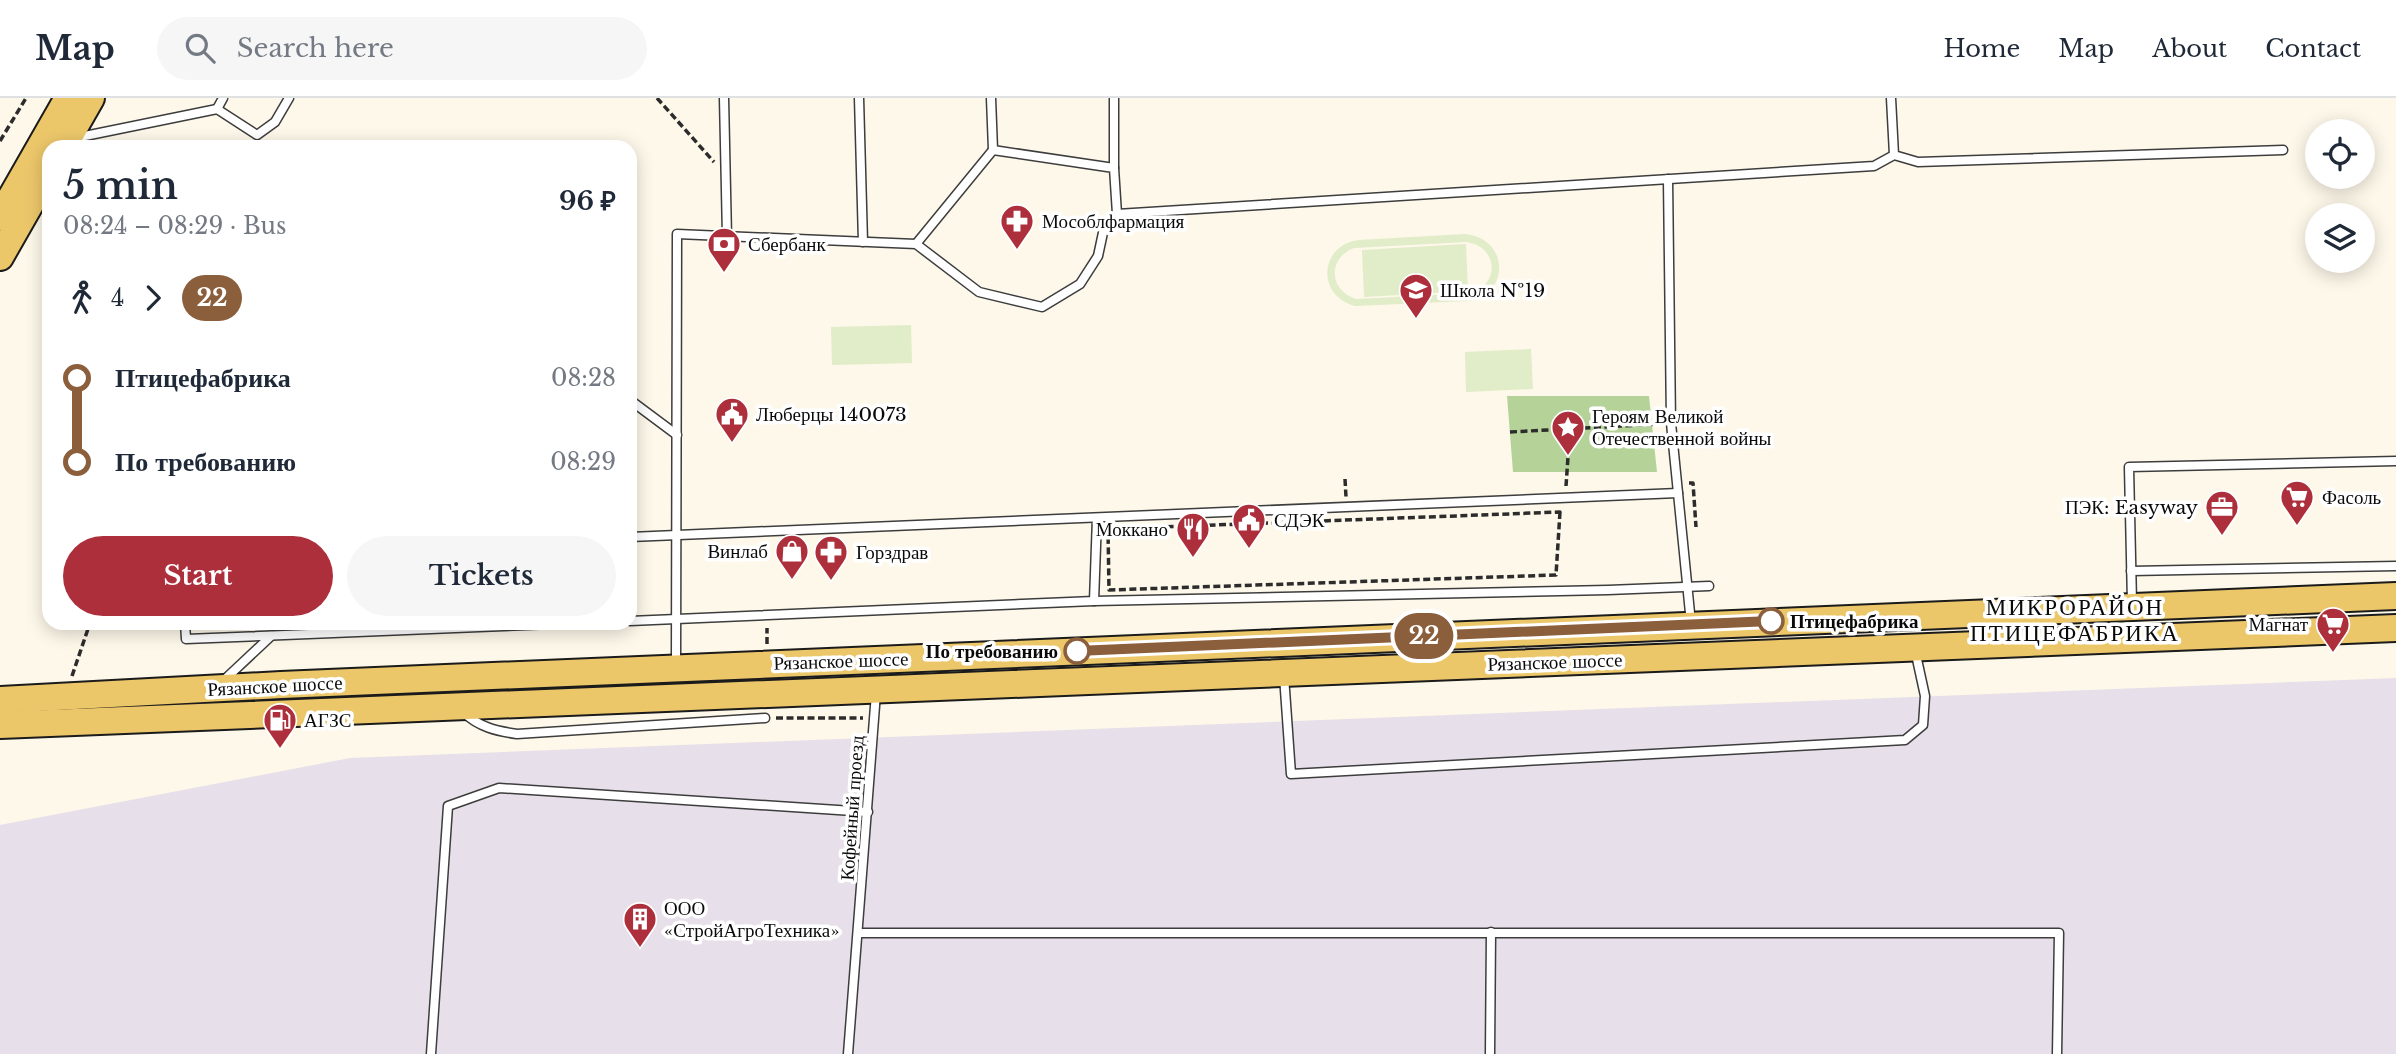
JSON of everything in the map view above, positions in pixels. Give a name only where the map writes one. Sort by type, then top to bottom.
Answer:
[{"type":"main road","points":[[44,140],[68,98]]},
{"type":"main road","points":[[67,140],[91,98]]},
{"type":"main road","points":[[0,217],[42,144]]},
{"type":"main road","points":[[0,257],[42,183]]},
{"type":"main road","name":"Рязанское шоссе","points":[[0,700],[676,668],[2396,596]]},
{"type":"main road","name":"Рязанское шоссе","points":[[0,725],[2396,628]]},
{"type":"lane","points":[[217,109],[223,98]]},
{"type":"lane","points":[[78,140],[217,109],[257,135],[275,122],[289,98]]},
{"type":"lane","points":[[724,98],[727,237]]},
{"type":"lane","points":[[859,98],[863,242]]},
{"type":"lane","points":[[916,244],[992,150],[991,98]]},
{"type":"lane","points":[[1114,98],[1117,214]]},
{"type":"lane","points":[[1891,98],[1894,155]]},
{"type":"lane","points":[[992,150],[1114,167]]},
{"type":"lane","points":[[676,668],[677,234],[916,244],[979,292],[1042,307],[1080,284],[1098,256],[1104,228],[1117,214],[1874,166],[1894,155],[1918,162],[2283,150]]},
{"type":"lane","points":[[1668,179],[1671,423],[1691,624]]},
{"type":"lane","points":[[637,405],[677,435]]},
{"type":"lane","points":[[2132,606],[2129,467],[2396,461]]},
{"type":"lane","points":[[637,537],[1678,493]]},
{"type":"lane","points":[[1094,601],[1097,518]]},
{"type":"lane","points":[[2131,571],[2396,566]]},
{"type":"lane","points":[[637,621],[1094,601],[1709,586]]},
{"type":"lane","points":[[185,630],[186,639],[412,630]]},
{"type":"lane","points":[[215,689],[271,636]]},
{"type":"lane","points":[[1284,673],[1291,774],[1905,740],[1923,725],[1925,696],[1914,647]]},
{"type":"lane","name":"Кофейный проезд","points":[[848,1054],[876,690]]},
{"type":"lane","points":[[457,706],[472,720],[493,731],[517,734],[765,718]]},
{"type":"lane","points":[[431,1054],[448,806],[499,788],[867,812]]},
{"type":"lane","points":[[1490,1054],[1491,932]]},
{"type":"lane","points":[[858,933],[2059,933],[2057,1054]]},
{"type":"path","points":[[0,141],[26,98]]},
{"type":"path","points":[[657,98],[725,174]]},
{"type":"path","points":[[1510,432],[1671,423]]},
{"type":"path","points":[[1560,512],[1556,575],[1108,590],[1108,529],[1148,528],[1560,512]]},
{"type":"path","points":[[65,698],[88,630]]},
{"type":"shaded area","points":[[2396,678],[2396,1054],[0,1054],[0,825],[350,758]]},
{"type":"green space","points":[[1465,234],[1480,238],[1490,245],[1497,255],[1498,278],[1492,288],[1482,296],[1468,301],[1355,306],[1342,300],[1334,292],[1327,271],[1336,251],[1359,240]],"holes":[[[1465,242],[1475,244],[1489,256],[1491,273],[1482,288],[1472,293],[1356,299],[1347,295],[1336,282],[1339,259],[1354,248]]]},
{"type":"green space","points":[[1466,244],[1468,291],[1364,297],[1362,250]]},
{"type":"green space","points":[[911,325],[912,363],[832,365],[831,327]]},
{"type":"green space","points":[[1531,349],[1533,389],[1466,392],[1465,352]]},
{"type":"green space","points":[[1507,396],[1649,396],[1657,472],[1513,472]]},
{"type":"bus line","name":"22","points":[[1077,651],[1771,621]]},
{"type":"place","name":"Мособлфармация","points":[[1017,251]]},
{"type":"place","name":"Сбербанк","points":[[724,274]]},
{"type":"place","name":"Школа №19","points":[[1416,320]]},
{"type":"place","name":"Люберцы 140073","points":[[732,444]]},
{"type":"place","name":"Героям Великой Отечественной войны","points":[[1568,457]]},
{"type":"place","name":"Фасоль","points":[[2297,527]]},
{"type":"place","name":"ПЭК: Easyway","points":[[2222,537]]},
{"type":"place","name":"СДЭК","points":[[1249,550]]},
{"type":"place","name":"Моккано","points":[[1193,559]]},
{"type":"place","name":"Винлаб","points":[[792,581]]},
{"type":"place","name":"Горздрав","points":[[831,582]]},
{"type":"place","name":"Птицефабрика","points":[[1771,621]]},
{"type":"place","name":"По требованию","points":[[1077,651]]},
{"type":"place","name":"Магнат","points":[[2333,654]]},
{"type":"place","name":"АГЗС","points":[[280,750]]},
{"type":"place","name":"ООО «СтройАгроТехника»","points":[[640,949]]},
{"type":"district","name":"МИКРОРАЙОН ПТИЦЕФАБРИКА","points":[[2075,620]]}]
